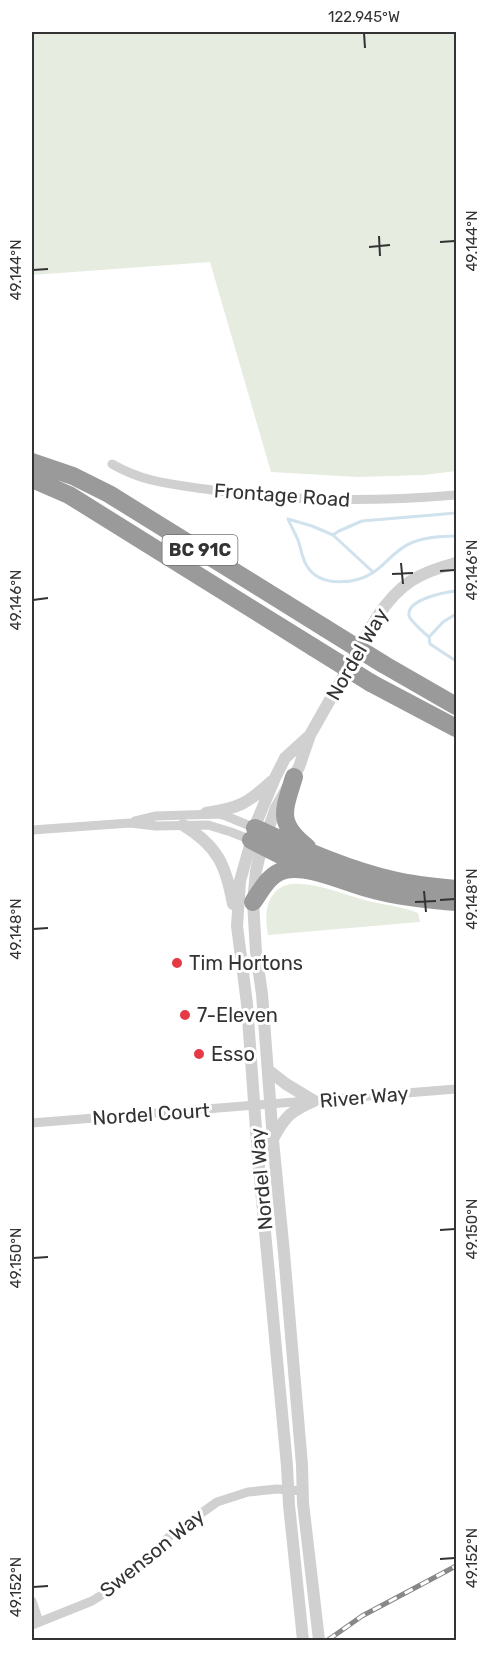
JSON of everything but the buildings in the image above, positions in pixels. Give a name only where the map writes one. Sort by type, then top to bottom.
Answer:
[{"type":"highway","points":[[32,452],[53,460],[73,476]]},
{"type":"highway","points":[[32,462],[73,476]]},
{"type":"highway","name":"BC 91C","points":[[73,476],[110,494],[382,663],[456,706]]},
{"type":"highway","name":"BC 91C","points":[[32,479],[69,495],[372,683],[456,728]]},
{"type":"highway","points":[[32,489],[115,523]]},
{"type":"highway","points":[[382,663],[456,694]]},
{"type":"highway","points":[[294,777],[285,807],[287,825],[317,864]]},
{"type":"highway","points":[[259,837],[359,887],[420,899],[456,902]]},
{"type":"highway","points":[[253,902],[275,874],[317,864],[356,869],[392,880],[456,889]]},
{"type":"street","name":"Frontage Road","points":[[112,464],[134,476],[156,482],[253,496],[347,501],[456,495]]},
{"type":"street","name":"Nordel Way","points":[[303,1641],[273,1328],[247,1004],[237,926],[240,881],[259,837],[299,767],[310,735],[385,604],[406,583],[416,577],[430,570],[453,566]]},
{"type":"street","name":"Nordel Way","points":[[310,735],[285,758],[275,778],[259,837],[253,902],[300,1442],[302,1491],[319,1641]]},
{"type":"street","points":[[130,823],[156,816],[226,810],[242,805],[275,778]]},
{"type":"street","points":[[206,813],[226,816],[259,837]]},
{"type":"street","points":[[32,830],[130,823],[156,826],[208,825],[259,837]]},
{"type":"street","points":[[183,825],[204,839],[218,855],[229,882],[237,926]]},
{"type":"street","points":[[268,1070],[314,1101]]},
{"type":"street","name":"River Way","points":[[271,1105],[456,1089]]},
{"type":"street","points":[[273,1140],[279,1128],[295,1110],[314,1101]]},
{"type":"street","name":"Nordel Court","points":[[32,1123],[271,1105]]},
{"type":"street","name":"Swenson Way","points":[[32,1601],[35,1623],[92,1601],[119,1584],[172,1534],[217,1502],[248,1492],[302,1491]]},
{"type":"shaded area","points":[[32,32],[456,32],[456,471],[424,475],[358,477],[271,472],[210,262],[32,275]]},
{"type":"shaded area","points":[[290,884],[321,887],[372,902],[407,909],[418,913],[420,922],[268,935],[266,919],[271,897],[276,891]]},
{"type":"waterway","points":[[333,535],[362,521],[456,513]]},
{"type":"waterway","points":[[288,519],[307,566],[320,578],[329,581],[348,581],[366,576],[401,549],[422,539],[456,536]]},
{"type":"waterway","points":[[288,519],[333,535],[373,572]]},
{"type":"waterway","points":[[429,637],[410,618],[410,610],[420,601],[456,591]]},
{"type":"waterway","points":[[456,614],[443,622],[429,637],[430,644],[456,661]]},
{"type":"railway","points":[[328,1640],[362,1616],[456,1566]]},
{"type":"place","name":"Tim Hortons","points":[[177,963]]},
{"type":"place","name":"7-Eleven","points":[[185,1015]]},
{"type":"place","name":"Esso","points":[[199,1054]]}]
